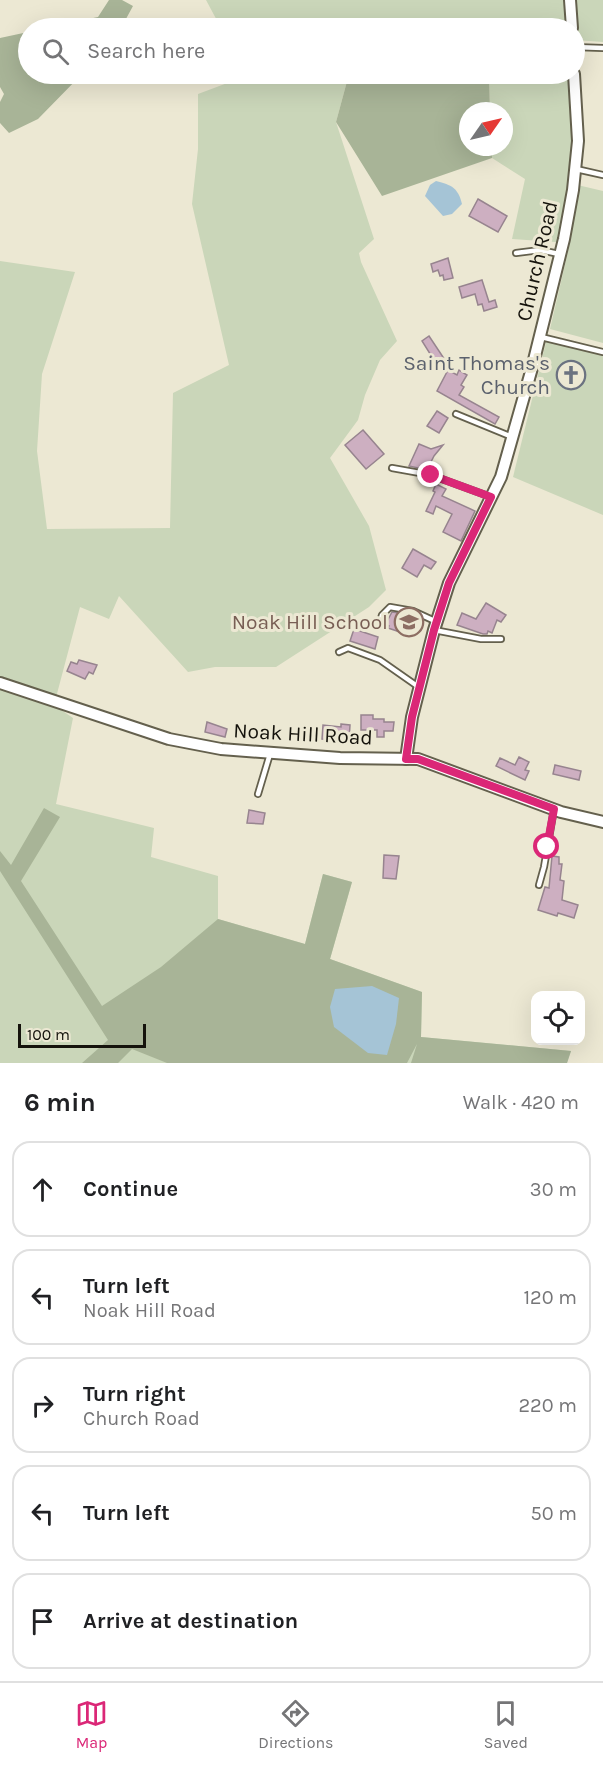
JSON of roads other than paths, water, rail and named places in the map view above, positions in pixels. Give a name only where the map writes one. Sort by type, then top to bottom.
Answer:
[{"type":"street","points":[[570,0],[571,18]]},
{"type":"street","name":"Church Road","points":[[406,759],[406,747],[420,688],[449,583],[501,477],[539,337],[576,169],[578,141],[575,84]]},
{"type":"street","name":"Noak Hill Road","points":[[0,683],[169,738],[221,749],[270,754],[418,759],[554,809],[603,822]]},
{"type":"lane","points":[[585,47],[603,48]]},
{"type":"lane","points":[[576,169],[603,175]]},
{"type":"lane","points":[[516,254],[540,250],[559,254]]},
{"type":"lane","points":[[539,337],[603,352]]},
{"type":"lane","points":[[456,414],[512,437]]},
{"type":"lane","points":[[392,468],[431,475],[491,497]]},
{"type":"lane","points":[[379,625],[382,615],[390,607],[413,611],[436,626],[481,639],[501,639]]},
{"type":"lane","points":[[339,652],[348,648],[372,656],[420,688]]},
{"type":"lane","points":[[258,795],[270,754]]},
{"type":"lane","points":[[539,885],[554,809]]},
{"type":"water","points":[[436,181],[450,186],[458,194],[462,204],[452,214],[443,216],[425,196],[430,185]]},
{"type":"water","points":[[372,986],[399,998],[396,1024],[387,1055],[368,1053],[334,1027],[330,1007],[335,989]]},
{"type":"place","name":"Saint Thomas's Church","points":[[571,375]]},
{"type":"place","name":"Noak Hill School","points":[[409,622]]}]
